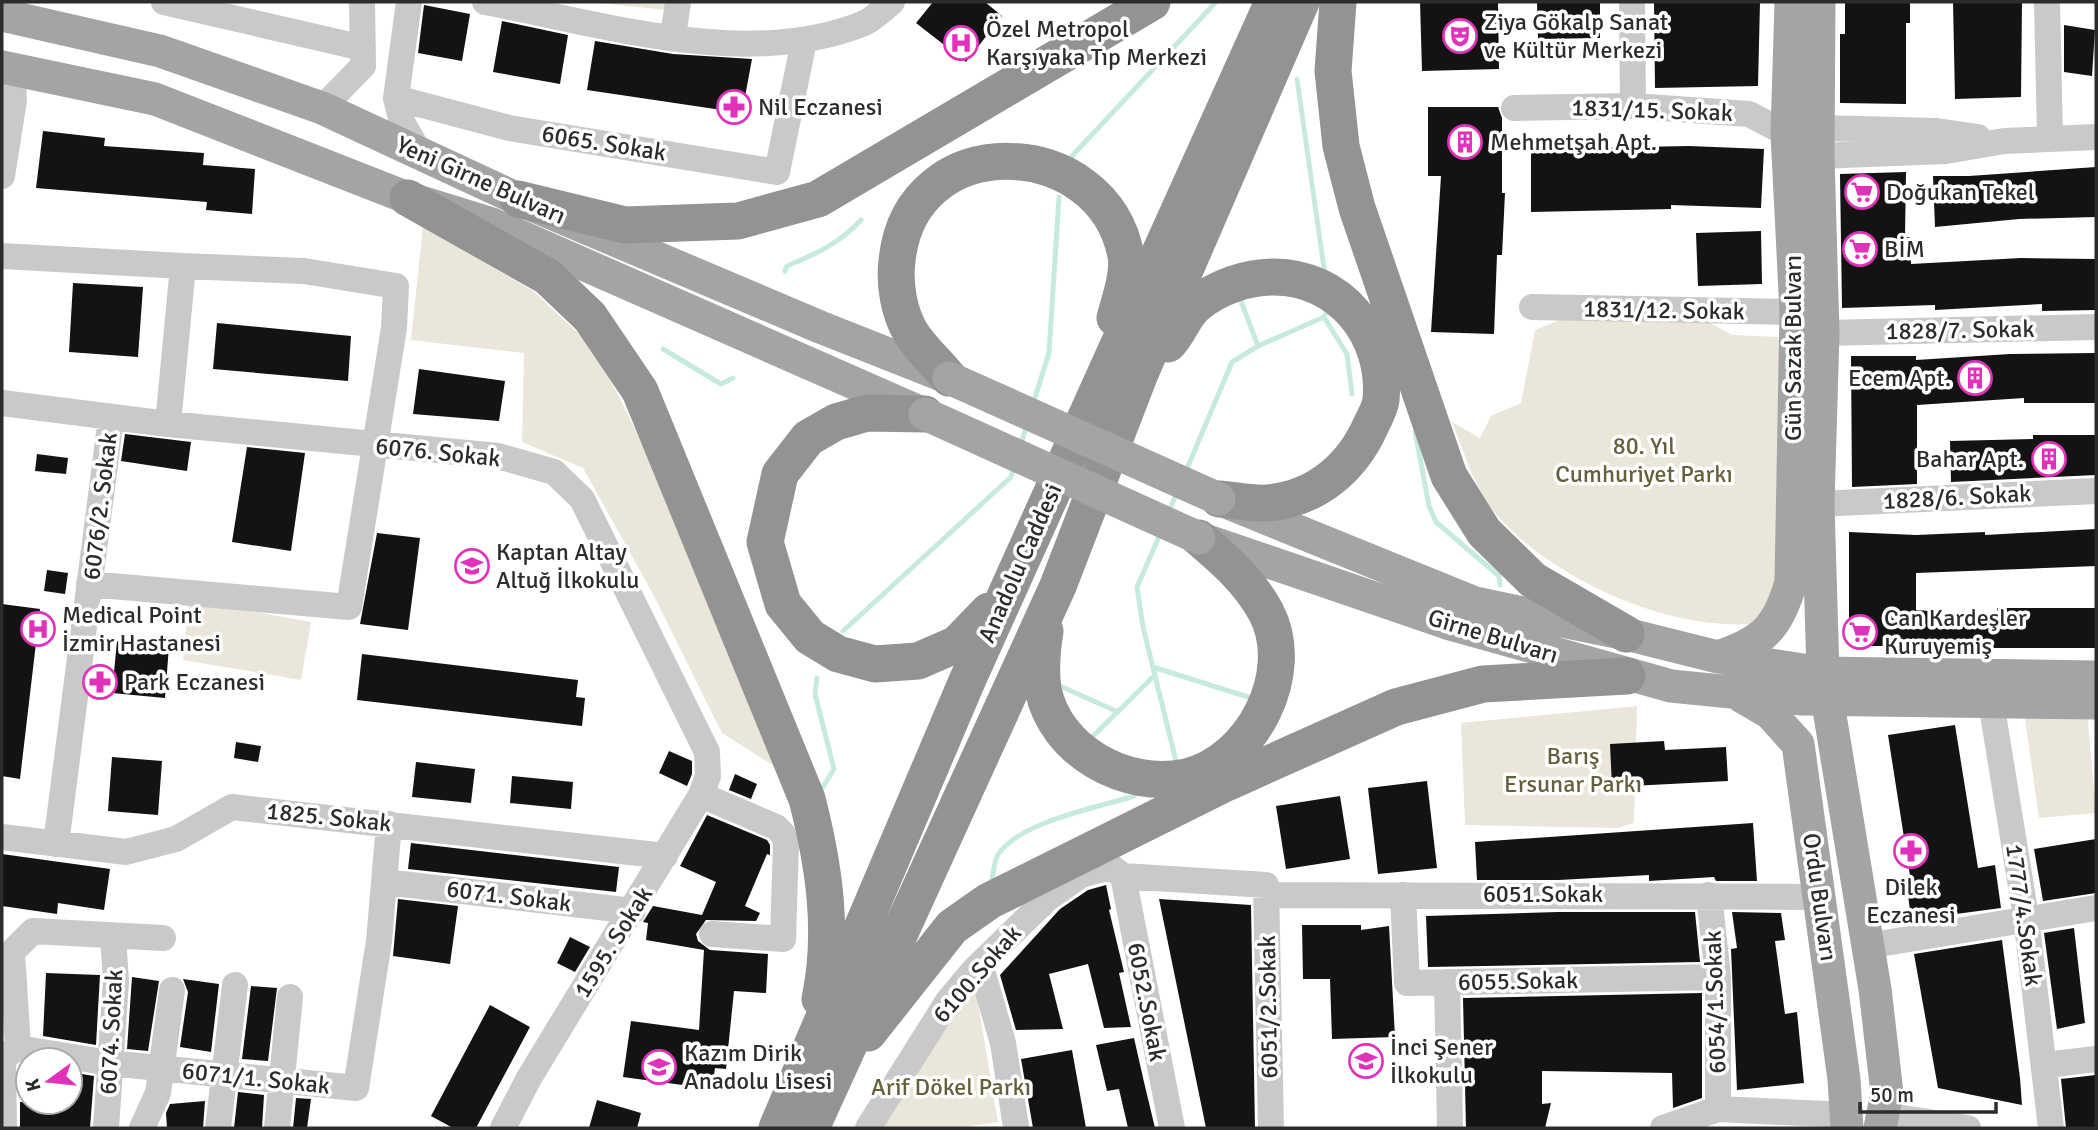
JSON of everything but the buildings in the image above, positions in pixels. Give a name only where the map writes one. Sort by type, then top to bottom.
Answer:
[{"type":"highway","points":[[518,199],[625,225],[738,221],[818,199],[1152,2]]},
{"type":"highway","name":"Anadolu Caddesi","points":[[777,1128],[820,1068],[1058,586],[1125,370],[1273,2]]},
{"type":"highway","name":"Anadolu Caddesi","points":[[811,1128],[820,1068],[1022,556],[1125,370],[1301,2]]},
{"type":"highway","points":[[1338,2],[1333,71],[1341,146],[1357,208],[1449,476],[1484,532],[1533,580],[1626,634]]},
{"type":"highway","points":[[949,378],[911,332],[903,312],[895,276],[898,242],[908,215],[937,184],[966,167],[998,160],[1016,160],[1073,178],[1102,206],[1119,232],[1126,258],[1123,287],[1110,337],[1125,370],[1172,340],[1194,307],[1219,290],[1256,277],[1293,277],[1322,287],[1366,325],[1380,363],[1381,403],[1364,442],[1339,475],[1307,492],[1267,503],[1219,499]]},
{"type":"highway","points":[[408,198],[548,277],[590,317],[640,391],[810,810],[821,854],[827,921],[820,1068]]},
{"type":"highway","points":[[925,414],[867,413],[836,422],[808,438],[780,474],[765,542],[783,604],[810,637],[838,654],[875,664],[918,661],[957,644],[974,629],[987,614],[1022,556]]},
{"type":"highway","points":[[1058,586],[1041,658],[1043,690],[1054,720],[1079,749],[1122,774],[1152,778],[1187,777],[1220,761],[1250,733],[1268,700],[1277,665],[1275,638],[1267,614],[1243,575],[1199,538]]},
{"type":"highway","points":[[820,1068],[952,927],[989,901],[1226,783],[1396,707],[1483,684],[1627,676]]},
{"type":"main road","name":"Gün Sazak Bulvarı","points":[[1718,657],[1742,649],[1762,637],[1777,621],[1791,582],[1796,312],[1787,134],[1791,2]]},
{"type":"main road","name":"Gün Sazak Bulvarı","points":[[1819,2],[1823,333],[1818,504],[1826,686]]},
{"type":"main road","name":"Yeni Girne Bulvarı","points":[[22,12],[160,51],[322,108],[518,199],[820,327],[949,378],[1219,499]]},
{"type":"main road","points":[[7,68],[14,50],[22,12]]},
{"type":"main road","name":"Yeni Girne Bulvarı","points":[[7,68],[155,99],[408,198],[492,224],[925,414]]},
{"type":"main road","name":"Girne Bulvarı","points":[[925,414],[1199,538],[1447,623],[1671,687],[1738,694],[1826,686],[2096,677]]},
{"type":"main road","name":"Girne Bulvarı","points":[[1219,499],[1475,603],[1626,634],[1878,700],[2096,703]]},
{"type":"main road","name":"Ordu Bulvarı","points":[[1826,686],[1887,1093],[1882,1122]]},
{"type":"main road","name":"Ordu Bulvarı","points":[[1738,694],[1769,713],[1798,744],[1821,897],[1847,1121]]},
{"type":"main road","points":[[1835,751],[1854,722],[1878,700]]},
{"type":"street","points":[[164,2],[363,48]]},
{"type":"street","points":[[322,108],[363,66],[362,2]]},
{"type":"street","points":[[409,2],[396,98],[402,122],[419,152]]},
{"type":"street","points":[[485,2],[673,37],[749,46],[804,41],[864,23],[891,2]]},
{"type":"street","points":[[673,37],[678,2]]},
{"type":"street","points":[[1632,2],[1633,106]]},
{"type":"street","points":[[2047,2],[2050,138]]},
{"type":"street","name":"6065. Sokak","points":[[396,98],[509,128],[777,172],[804,41]]},
{"type":"street","points":[[2,176],[14,100],[7,68]]},
{"type":"street","name":"1831/15. Sokak","points":[[1514,108],[1633,106],[1749,114],[1787,134],[1819,142]]},
{"type":"street","points":[[1819,142],[1946,151],[2004,141],[2096,137]]},
{"type":"street","points":[[2,256],[304,271],[396,286],[394,328],[373,444],[349,607],[89,584]]},
{"type":"street","points":[[168,424],[183,266]]},
{"type":"street","name":"1831/12. Sokak","points":[[1532,307],[1796,312]]},
{"type":"street","name":"1828/7. Sokak","points":[[1823,333],[2096,327]]},
{"type":"street","name":"6076. Sokak","points":[[2,403],[111,418],[498,456],[554,472],[582,499],[707,751]]},
{"type":"street","name":"6076/2. Sokak","points":[[56,844],[111,418]]},
{"type":"street","name":"1828/6. Sokak","points":[[1818,504],[2096,491]]},
{"type":"street","name":"1777/4.Sokak","points":[[1991,702],[2026,918],[2051,1128]]},
{"type":"street","name":"1595. Sokak","points":[[503,1128],[529,1078],[633,911],[701,795],[708,776],[707,751]]},
{"type":"street","points":[[701,795],[776,827],[786,844],[783,939],[712,934]]},
{"type":"street","name":"1825. Sokak","points":[[2,837],[126,852],[176,839],[232,807],[665,856]]},
{"type":"street","name":"6071/1. Sokak","points":[[84,1059],[356,1088],[379,941],[389,824]]},
{"type":"street","name":"6100.Sokak","points":[[869,1128],[948,1001],[980,964],[1048,898],[1081,875],[1111,867],[1123,876]]},
{"type":"street","name":"6051.Sokak","points":[[1123,876],[1266,890],[1403,895],[1821,897]]},
{"type":"street","name":"6052.Sokak","points":[[1123,876],[1172,1128]]},
{"type":"street","name":"6071. Sokak","points":[[385,881],[633,911]]},
{"type":"street","name":"6051/2.Sokak","points":[[1266,890],[1271,1128]]},
{"type":"street","name":"6055.Sokak","points":[[1403,895],[1407,983],[1718,977]]},
{"type":"street","name":"6054/1.Sokak","points":[[1709,895],[1718,977],[1718,1109]]},
{"type":"street","points":[[1867,946],[2096,908]]},
{"type":"street","points":[[18,1046],[7,951],[33,931],[163,938]]},
{"type":"street","name":"6074. Sokak","points":[[106,1128],[116,981],[113,936]]},
{"type":"street","points":[[980,964],[1003,1043],[1016,1127]]},
{"type":"street","points":[[1447,982],[1450,1128]]},
{"type":"street","points":[[218,1128],[235,985]]},
{"type":"street","points":[[142,1128],[158,1093],[172,990]]},
{"type":"street","points":[[277,1128],[284,1081],[290,997]]},
{"type":"street","points":[[4,1128],[3,1057],[14,1050]]},
{"type":"street","points":[[2045,1065],[2096,1059]]},
{"type":"street","points":[[1663,1128],[1718,1109],[1847,1121]]},
{"type":"street","points":[[1882,1122],[1968,1128]]},
{"type":"green space","points":[[590,2],[667,2],[666,10]]},
{"type":"green space","points":[[423,227],[533,291],[595,349],[646,451],[774,766],[722,733],[653,594],[583,468],[522,442],[524,353],[411,340]]},
{"type":"green space","name":"80. Yıl Cumhuriyet Parkı","points":[[1560,320],[1710,323],[1732,335],[1780,337],[1777,575],[1761,623],[1727,624],[1690,620],[1653,611],[1616,597],[1548,560],[1519,537],[1488,504],[1470,469],[1452,422],[1480,438],[1491,416],[1521,403],[1535,330]]},
{"type":"green space","points":[[189,600],[311,622],[301,680],[183,660]]},
{"type":"green space","name":"Barış Ersunar Parkı","points":[[1637,706],[1634,823],[1618,828],[1465,825],[1461,723]]},
{"type":"green space","points":[[2024,712],[2087,712],[2096,813],[2039,818]]},
{"type":"green space","name":"Arif Dökel Parkı","points":[[975,985],[998,1122],[957,1128],[879,1128],[880,1119]]},
{"type":"waterway","points":[[1072,156],[1216,2]]},
{"type":"waterway","points":[[1297,79],[1324,268]]},
{"type":"waterway","points":[[1033,404],[1049,353],[1059,197]]},
{"type":"waterway","points":[[785,271],[787,266],[836,241],[861,220]]},
{"type":"waterway","points":[[1239,296],[1258,346]]},
{"type":"waterway","points":[[1186,471],[1232,362],[1258,346],[1324,317],[1327,311]]},
{"type":"waterway","points":[[1324,317],[1347,354],[1352,394]]},
{"type":"waterway","points":[[663,349],[721,384],[733,378]]},
{"type":"waterway","points":[[1021,444],[1027,424]]},
{"type":"waterway","points":[[1415,431],[1429,506],[1436,522],[1499,576],[1500,585]]},
{"type":"waterway","points":[[843,631],[1011,477],[1014,467]]},
{"type":"waterway","points":[[1168,513],[1177,493]]},
{"type":"waterway","points":[[1161,532],[1137,587],[1143,627],[1177,765]]},
{"type":"waterway","points":[[1153,667],[1248,697]]},
{"type":"waterway","points":[[1091,738],[1155,675]]},
{"type":"waterway","points":[[817,678],[815,694],[834,769],[823,787]]},
{"type":"waterway","points":[[1058,685],[1118,712]]},
{"type":"waterway","points":[[992,879],[999,853],[1025,832],[1061,817],[1134,796]]},
{"type":"place","name":"Ziya Gökalp Sanat ve Kültür Merkezi","points":[[1460,36]]},
{"type":"place","name":"Özel Metropol Karşıyaka Tıp Merkezi","points":[[961,43]]},
{"type":"place","name":"Nil Eczanesi","points":[[734,107]]},
{"type":"place","name":"Mehmetşah Apt.","points":[[1465,142]]},
{"type":"place","name":"Doğukan Tekel","points":[[1862,192]]},
{"type":"place","name":"BİM","points":[[1860,249]]},
{"type":"place","name":"Ecem Apt.","points":[[1975,378]]},
{"type":"place","name":"Bahar Apt.","points":[[2049,459]]},
{"type":"place","name":"Kaptan Altay Altuğ İlkokulu","points":[[472,566]]},
{"type":"place","name":"Medical Point İzmir Hastanesi","points":[[38,629]]},
{"type":"place","name":"Can Kardeşler Kuruyemiş","points":[[1860,632]]},
{"type":"place","name":"Park Eczanesi","points":[[100,682]]},
{"type":"place","name":"Dilek Eczanesi","points":[[1911,851]]},
{"type":"place","name":"İnci Şener İlkokulu","points":[[1366,1061]]},
{"type":"place","name":"Kazım Dirik Anadolu Lisesi","points":[[659,1067]]}]
